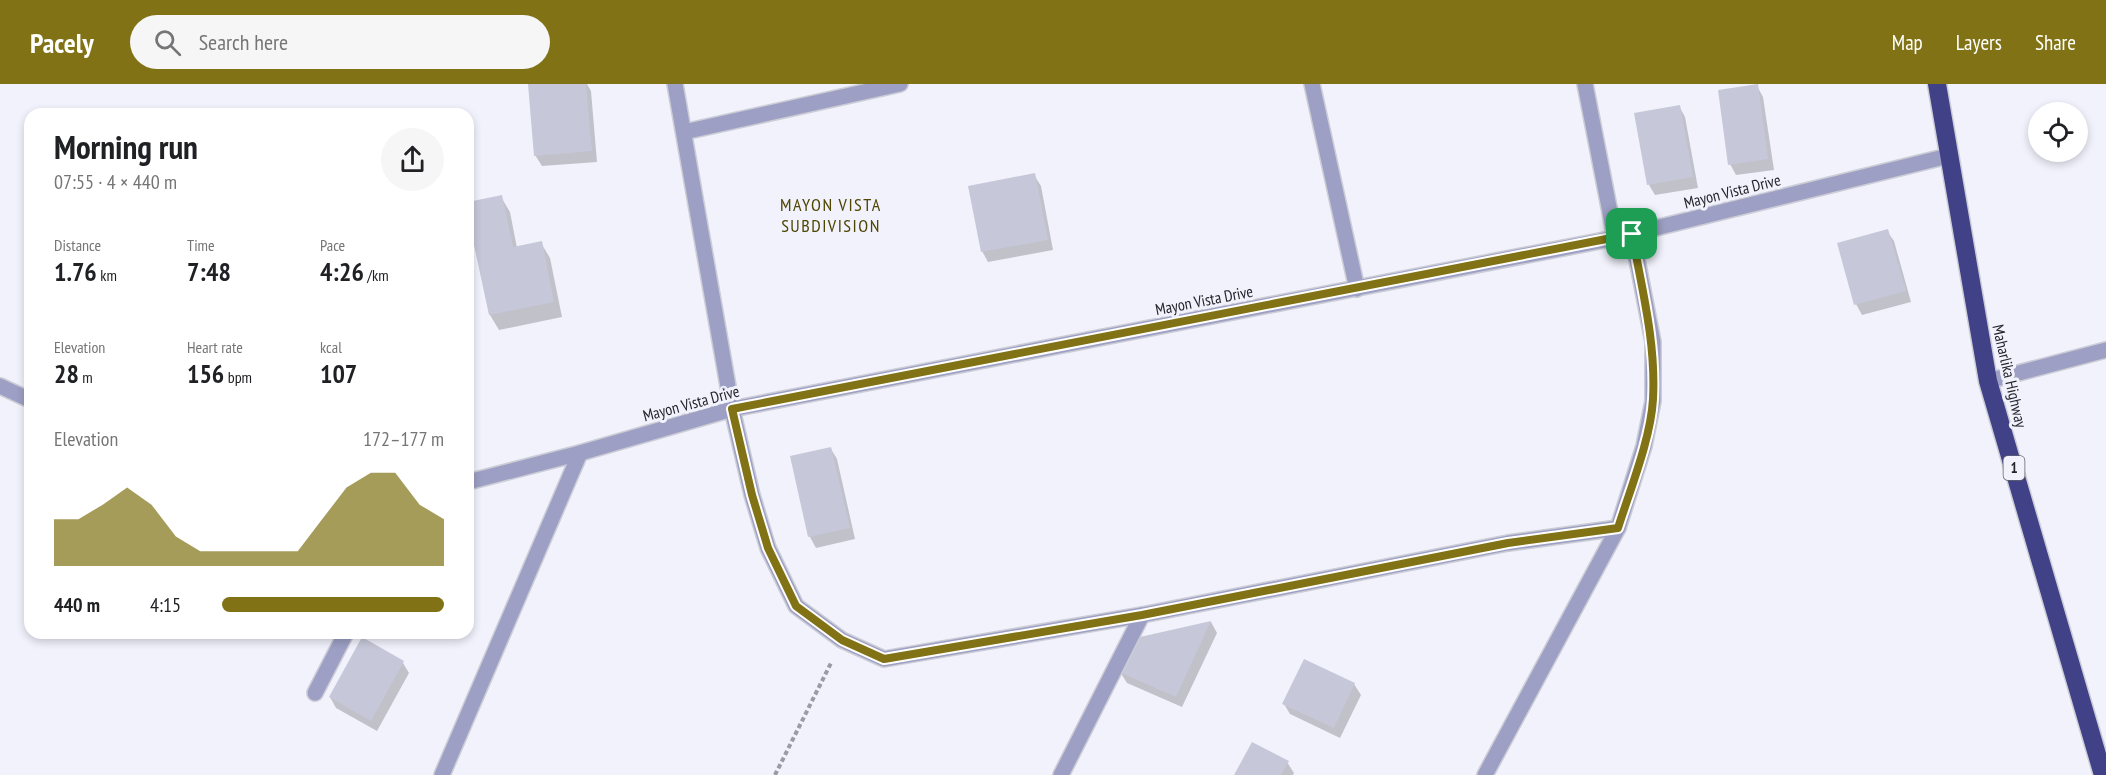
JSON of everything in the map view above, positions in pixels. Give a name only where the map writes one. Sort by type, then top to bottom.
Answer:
[{"type":"highway","name":"Maharlika Highway","points":[[1936,84],[1988,381],[2103,775]]},
{"type":"street","points":[[675,84],[732,409],[752,495],[768,548],[796,606],[842,640],[884,659],[1142,615],[1508,543],[1618,528]]},
{"type":"street","points":[[684,132],[900,84]]},
{"type":"street","points":[[1312,84],[1357,289]]},
{"type":"street","points":[[1585,84],[1615,238]]},
{"type":"street","name":"Mayon Vista Drive","points":[[474,480],[580,453],[732,409],[1615,238],[1948,156]]},
{"type":"street","points":[[1485,775],[1618,528],[1644,446],[1653,401],[1653,342],[1632,234]]},
{"type":"street","points":[[1988,381],[2106,350]]},
{"type":"street","points":[[0,386],[24,397]]},
{"type":"street","points":[[442,775],[580,453]]},
{"type":"street","points":[[1060,775],[1142,615]]},
{"type":"street","points":[[315,693],[342,639]]},
{"type":"path","points":[[775,775],[842,640]]},
{"type":"building","points":[[528,84],[586,84],[592,151],[534,156]]},
{"type":"building","points":[[1758,84],[1768,159],[1728,165],[1718,90]]},
{"type":"building","points":[[1680,105],[1693,177],[1647,185],[1634,113]]},
{"type":"building","points":[[1035,173],[1048,240],[981,252],[968,186]]},
{"type":"building","points":[[502,195],[513,247],[542,241],[554,302],[489,315],[474,245],[474,201]]},
{"type":"building","points":[[1888,229],[1906,291],[1854,305],[1837,243]]},
{"type":"building","points":[[831,447],[850,528],[808,537],[790,456]]},
{"type":"building","points":[[1211,621],[1176,697],[1119,672],[1140,637]]},
{"type":"building","points":[[361,639],[366,639],[404,661],[371,721],[329,697]]},
{"type":"building","points":[[1304,659],[1355,683],[1334,728],[1282,704]]},
{"type":"building","points":[[1252,742],[1289,761],[1281,775],[1234,775]]},
{"type":"district","name":"MAYON VISTA SUBDIVISION","points":[[831,215]]},
{"type":"route","points":[[1632,234],[1653,342],[1653,401],[1644,446],[1618,528],[1508,543],[1142,615],[884,659],[842,640],[796,606],[768,548],[752,495],[732,409],[1632,234]]}]
